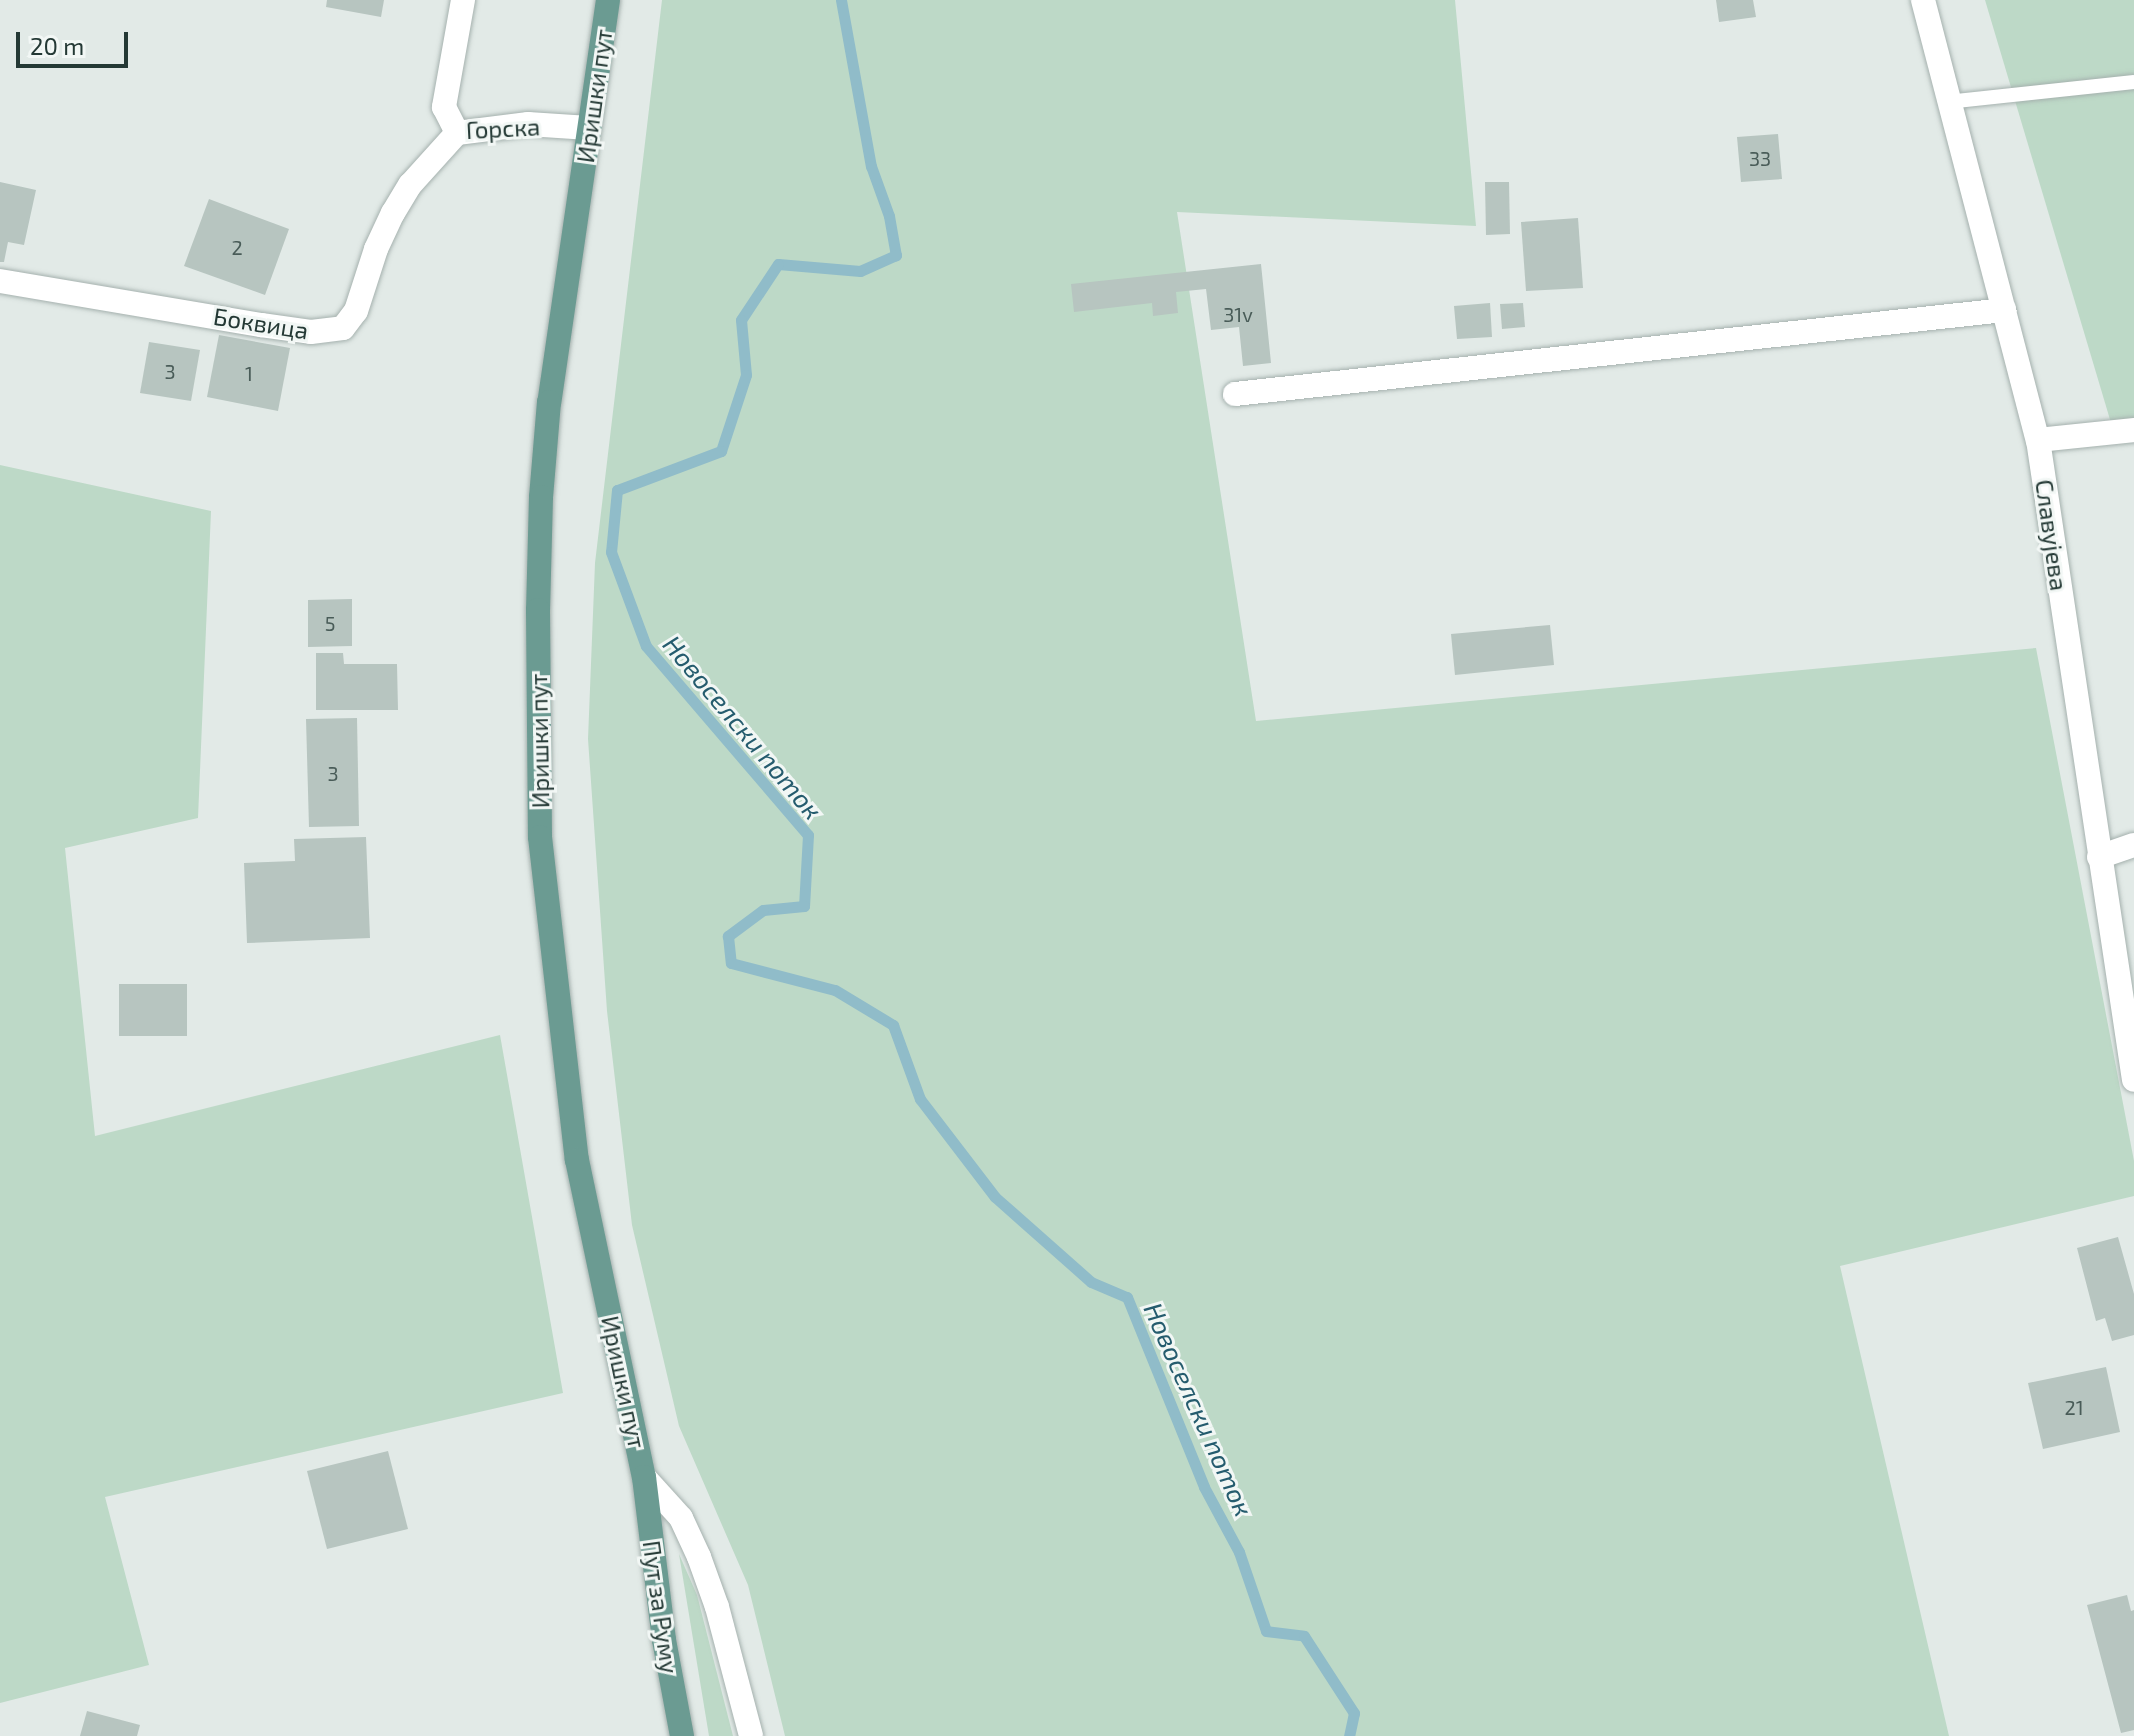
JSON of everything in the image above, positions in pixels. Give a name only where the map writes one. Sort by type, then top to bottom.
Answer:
[{"type":"main road","name":"Иришки пут","points":[[608,0],[549,402],[541,497],[538,610],[540,837],[577,1160],[644,1477]]},
{"type":"main road","name":"Пут за Руму","points":[[644,1477],[664,1640],[682,1736]]},
{"type":"street","name":"Горска","points":[[463,0],[444,107],[457,133],[528,124],[589,128]]},
{"type":"street","name":"Славујева","points":[[1923,0],[1947,102],[2038,440],[2134,1080]]},
{"type":"street","name":"Боквица","points":[[0,281],[273,327],[324,332],[343,328],[356,311],[376,249],[393,213],[410,185],[457,133]]},
{"type":"street","points":[[1235,394],[2004,310]]},
{"type":"street","points":[[2038,440],[2134,430]]},
{"type":"street","points":[[2099,857],[2134,845]]},
{"type":"street","points":[[644,1477],[681,1518],[699,1557],[717,1607],[751,1736]]},
{"type":"lane","points":[[1947,102],[2134,82]]},
{"type":"green space","points":[[662,0],[1455,0],[1476,226],[1177,212],[1256,721],[2036,648],[2134,1161],[2134,1196],[1840,1266],[1949,1736],[785,1736],[748,1585],[679,1426],[632,1225],[607,1011],[588,739],[595,563]]},
{"type":"green space","points":[[1985,0],[2134,0],[2134,431],[2114,433]]},
{"type":"green space","points":[[0,465],[211,511],[198,818],[65,848],[95,1136],[500,1035],[563,1393],[105,1497],[149,1665],[0,1703]]},
{"type":"green space","points":[[679,1554],[697,1595],[733,1736],[709,1736]]},
{"type":"building","points":[[327,0],[384,0],[381,17],[326,7]]},
{"type":"building","points":[[1716,0],[1753,0],[1756,17],[1719,22]]},
{"type":"building","points":[[1778,134],[1782,179],[1741,182],[1737,137]]},
{"type":"building","points":[[0,182],[36,190],[24,245],[8,242],[4,262],[0,262]]},
{"type":"building","points":[[1485,182],[1509,182],[1510,234],[1486,235]]},
{"type":"building","points":[[209,199],[289,229],[265,295],[184,266]]},
{"type":"building","points":[[1578,218],[1583,288],[1526,291],[1521,222]]},
{"type":"building","points":[[1261,264],[1271,363],[1243,366],[1239,327],[1211,330],[1206,289],[1176,292],[1178,313],[1153,316],[1152,303],[1074,312],[1071,284]]},
{"type":"building","points":[[1490,303],[1492,337],[1457,339],[1454,306]]},
{"type":"building","points":[[1523,303],[1525,327],[1502,329],[1500,304]]},
{"type":"building","points":[[219,335],[290,348],[278,411],[207,397]]},
{"type":"building","points":[[149,342],[200,350],[191,401],[140,393]]},
{"type":"building","points":[[352,599],[352,646],[308,647],[308,600]]},
{"type":"building","points":[[1550,625],[1554,665],[1455,675],[1451,634]]},
{"type":"building","points":[[316,653],[343,653],[344,664],[397,664],[398,710],[316,710]]},
{"type":"building","points":[[357,718],[359,826],[309,827],[306,719]]},
{"type":"building","points":[[366,837],[370,938],[247,943],[244,863],[295,861],[294,839]]},
{"type":"building","points":[[119,984],[187,984],[187,1036],[119,1036]]},
{"type":"building","points":[[2118,1237],[2134,1294],[2134,1335],[2112,1341],[2105,1318],[2096,1321],[2077,1248]]},
{"type":"building","points":[[2106,1367],[2120,1432],[2043,1449],[2028,1383]]},
{"type":"building","points":[[388,1451],[408,1529],[327,1549],[307,1471]]},
{"type":"building","points":[[2127,1595],[2131,1611],[2134,1610],[2134,1730],[2121,1733],[2087,1605]]},
{"type":"building","points":[[87,1711],[140,1725],[137,1736],[80,1736]]},
{"type":"waterway","name":"Новоселски поток","points":[[841,0],[871,166],[889,216],[896,255],[860,271],[778,264],[741,320],[746,375],[721,451],[617,490],[611,552],[646,646],[808,835],[804,906],[763,910],[728,936],[731,963],[835,990],[893,1025],[920,1099],[995,1197],[1091,1282],[1127,1297],[1204,1487],[1239,1552],[1266,1631],[1304,1636],[1354,1713],[1349,1736]]}]
